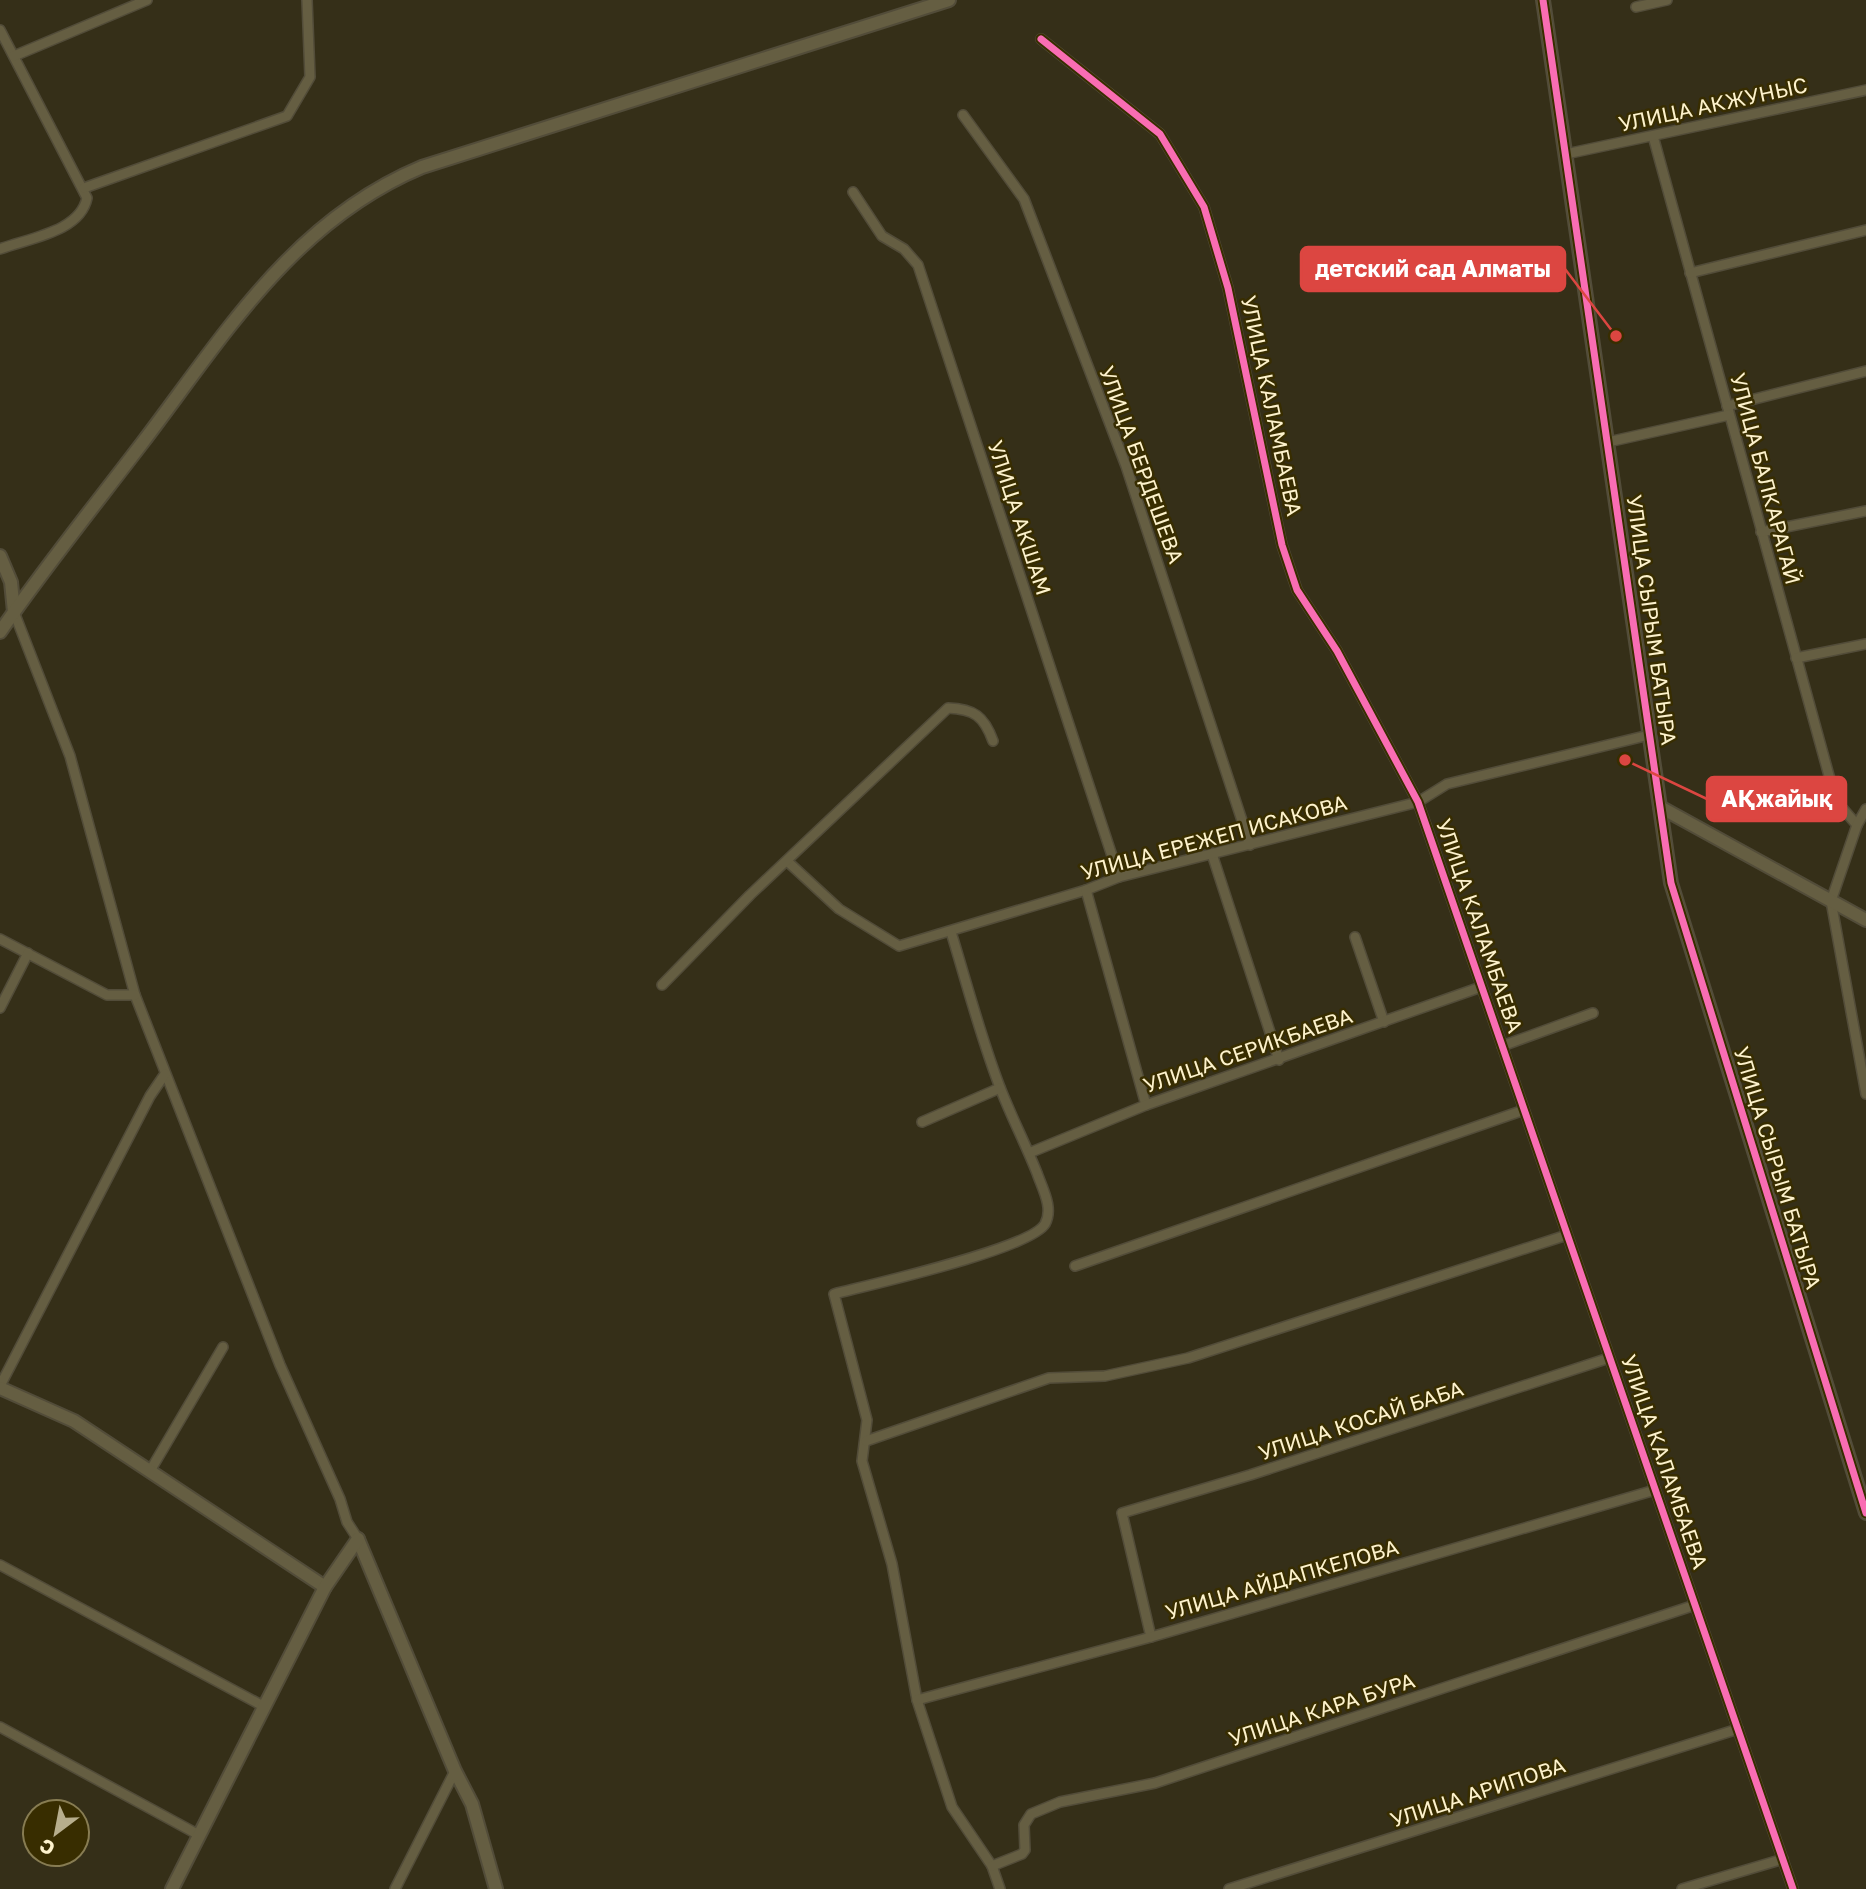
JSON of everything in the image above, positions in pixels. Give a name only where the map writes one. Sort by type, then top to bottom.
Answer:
[{"type":"street","points":[[14,56],[147,0]]},
{"type":"street","points":[[84,188],[287,116],[310,77],[307,0]]},
{"type":"street","points":[[0,632],[234,321],[289,256],[348,206],[387,182],[422,167],[949,0]]},
{"type":"street","name":"УЛИЦА СЫРЫМ БАТЫРА","points":[[1543,0],[1671,883],[1866,1513]]},
{"type":"street","points":[[1636,7],[1667,0]]},
{"type":"street","points":[[0,30],[84,188],[84,210],[75,221],[0,249]]},
{"type":"street","name":"УЛИЦА КАЛАМБАЕВА","points":[[1041,39],[1160,134],[1203,207],[1228,288],[1282,545],[1297,590],[1337,651],[1418,803],[1793,1889]]},
{"type":"street","name":"УЛИЦА АКЖУНЫС","points":[[1566,154],[1866,89]]},
{"type":"street","name":"УЛИЦА БЕРДЕШЕВА","points":[[963,115],[1024,199],[1126,466],[1250,845]]},
{"type":"street","name":"УЛИЦА БАЛКАРАГАЙ","points":[[1653,135],[1836,801],[1857,825]]},
{"type":"street","name":"УЛИЦА АКШАМ","points":[[853,192],[882,236],[904,250],[918,265],[1119,877]]},
{"type":"street","points":[[1690,273],[1866,230]]},
{"type":"street","points":[[1608,442],[1866,371]]},
{"type":"street","points":[[1761,532],[1866,511]]},
{"type":"street","points":[[0,555],[11,582],[14,612],[70,756],[135,995],[280,1365],[340,1499],[347,1522],[358,1539],[455,1771],[472,1804],[496,1889]]},
{"type":"street","points":[[0,596],[14,612]]},
{"type":"street","points":[[1796,658],[1866,644]]},
{"type":"street","points":[[662,985],[787,861],[948,708],[970,709],[986,722],[993,741]]},
{"type":"street","name":"УЛИЦА ЕРЕЖЕП ИСАКОВА","points":[[787,861],[839,909],[899,946],[1086,890],[1119,877],[1418,803],[1447,784],[1649,735]]},
{"type":"street","points":[[1660,807],[1866,919]]},
{"type":"street","points":[[1866,809],[1857,825],[1830,901],[1866,1094]]},
{"type":"street","points":[[1212,853],[1279,1059]]},
{"type":"street","points":[[1086,890],[1146,1105]]},
{"type":"street","points":[[951,932],[1000,1088],[1029,1153],[1048,1203],[1049,1215],[1044,1226],[1035,1233],[940,1268],[834,1294],[867,1420],[862,1461],[892,1564],[917,1700],[952,1807],[992,1866],[1000,1889]]},
{"type":"street","points":[[1355,937],[1384,1022]]},
{"type":"street","points":[[0,939],[107,995],[135,995]]},
{"type":"street","points":[[0,1008],[29,953]]},
{"type":"street","name":"УЛИЦА СЕРИКБАЕВА","points":[[1029,1153],[1146,1105],[1481,987]]},
{"type":"street","points":[[1502,1046],[1592,1013]]},
{"type":"street","points":[[165,1074],[150,1096],[0,1387],[74,1421],[325,1587]]},
{"type":"street","points":[[922,1122],[1000,1088]]},
{"type":"street","points":[[1075,1266],[1524,1110]]},
{"type":"street","points":[[866,1441],[1049,1378],[1105,1376],[1188,1358],[1567,1235]]},
{"type":"street","points":[[150,1471],[223,1347]]},
{"type":"street","name":"УЛИЦА КОСАЙ БАБА","points":[[1151,1637],[1122,1513],[1250,1475],[1609,1358]]},
{"type":"street","name":"УЛИЦА АЙДАПКЕЛОВА","points":[[917,1700],[1151,1637],[1655,1490]]},
{"type":"street","points":[[172,1889],[262,1706],[325,1587],[358,1539]]},
{"type":"street","points":[[0,1565],[262,1706]]},
{"type":"street","name":"УЛИЦА КАРА БУРА","points":[[992,1866],[1022,1854],[1025,1850],[1024,1825],[1031,1814],[1060,1802],[1155,1783],[1695,1605]]},
{"type":"street","points":[[0,1727],[199,1835]]},
{"type":"street","name":"УЛИЦА АРИПОВА","points":[[1229,1889],[1738,1729]]},
{"type":"street","points":[[395,1889],[455,1771]]},
{"type":"street","points":[[1682,1889],[1783,1859]]},
{"type":"cycle path","points":[[1543,0],[1671,883],[1866,1513]]},
{"type":"cycle path","points":[[1041,39],[1160,134],[1204,207],[1228,288],[1282,545],[1297,590],[1337,651],[1418,802],[1793,1889]]},
{"type":"place","name":"детский сад Алматы","points":[[1616,336]]},
{"type":"place","name":"АҚжайық","points":[[1625,760]]}]
